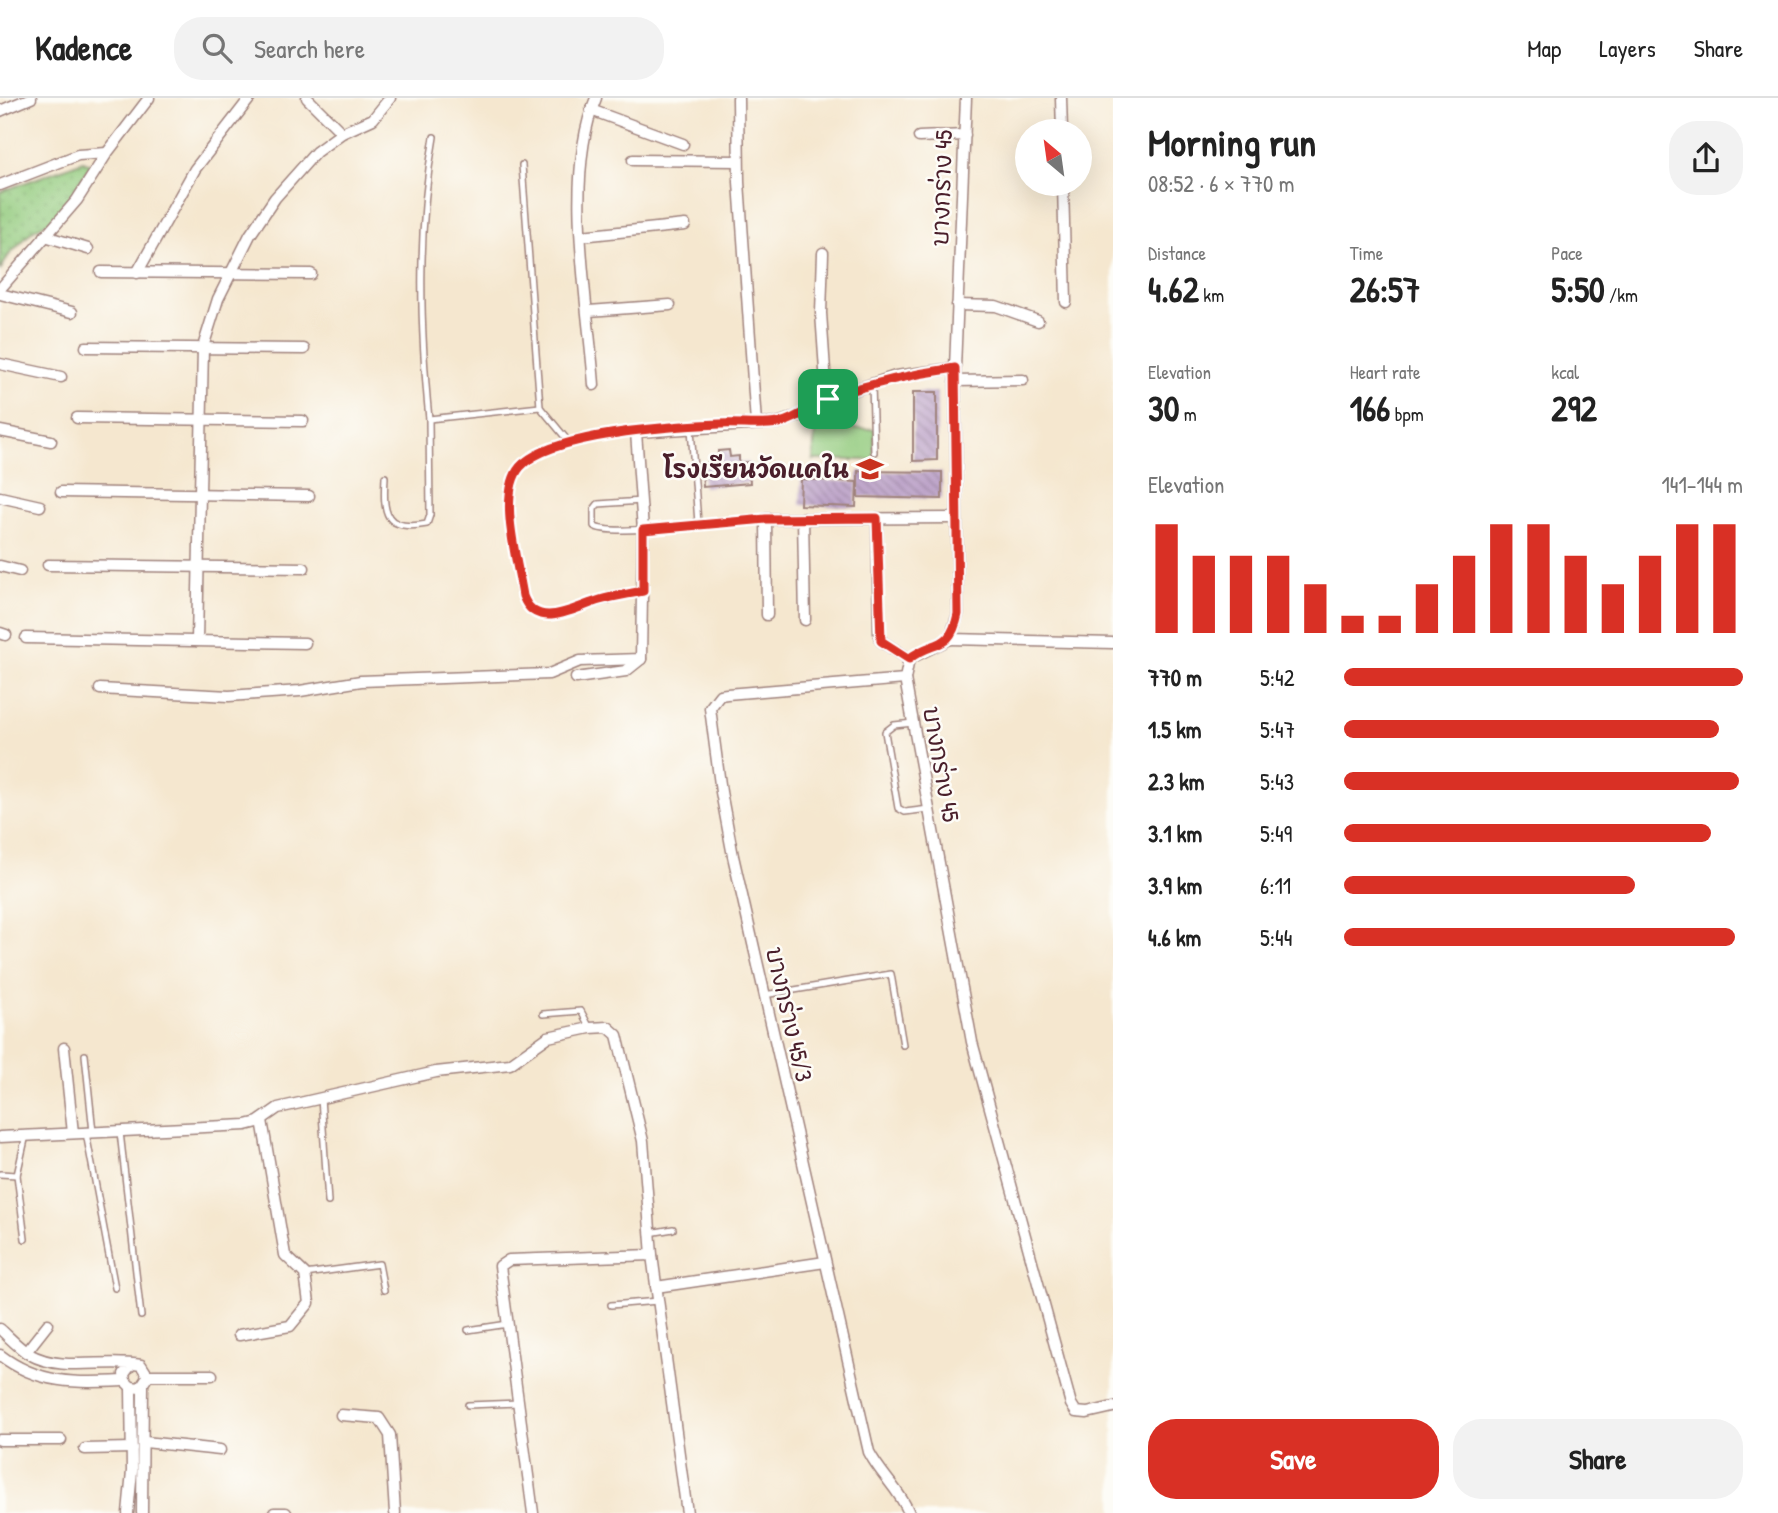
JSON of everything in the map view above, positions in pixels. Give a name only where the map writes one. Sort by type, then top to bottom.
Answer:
[{"type":"street","points":[[0,111],[31,98]]},
{"type":"street","points":[[72,312],[0,292],[77,200],[107,153],[149,98]]},
{"type":"street","points":[[137,273],[195,169],[250,98]]},
{"type":"street","points":[[307,98],[342,133]]},
{"type":"street","points":[[197,641],[203,347],[228,274],[275,198],[316,152],[342,133],[373,119],[390,98]]},
{"type":"street","points":[[594,385],[581,236],[583,148],[596,98]]},
{"type":"street","points":[[738,98],[738,160],[756,423]]},
{"type":"street","name":"บางกร่าง 45","points":[[950,639],[958,614],[955,368],[965,98]]},
{"type":"street","points":[[1061,98],[1062,119]]},
{"type":"street","points":[[591,110],[683,144]]},
{"type":"street","points":[[919,137],[965,135]]},
{"type":"street","points":[[0,185],[78,155],[107,153]]},
{"type":"street","points":[[633,160],[738,160]]},
{"type":"street","points":[[1063,196],[1066,302]]},
{"type":"street","points":[[581,236],[685,225]]},
{"type":"street","points":[[45,236],[88,249]]},
{"type":"street","points":[[823,253],[821,313],[828,399]]},
{"type":"street","points":[[101,272],[311,274]]},
{"type":"street","points":[[589,311],[670,305]]},
{"type":"street","points":[[957,305],[996,306],[1038,321]]},
{"type":"street","points":[[86,347],[304,349]]},
{"type":"street","points":[[0,364],[61,377]]},
{"type":"street","points":[[576,678],[626,671],[641,659],[643,530],[636,432],[691,426],[778,423],[828,399],[896,376],[955,368]]},
{"type":"street","points":[[955,381],[1023,380]]},
{"type":"street","points":[[77,418],[303,421]]},
{"type":"street","points":[[0,430],[51,441]]},
{"type":"street","points":[[61,492],[309,496]]},
{"type":"street","points":[[0,497],[40,506]]},
{"type":"street","points":[[803,518],[804,620]]},
{"type":"street","points":[[877,518],[879,633],[881,641],[909,659],[950,639],[1113,643]]},
{"type":"street","points":[[767,615],[766,519],[956,518]]},
{"type":"street","points":[[48,565],[304,568]]},
{"type":"street","points":[[0,566],[20,571]]},
{"type":"street","points":[[26,638],[305,643]]},
{"type":"street","points":[[100,689],[229,696],[300,691],[361,681],[558,673],[580,662],[641,659]]},
{"type":"street","name":"บางกร่าง 45","points":[[909,659],[905,680],[972,1042],[1071,1404],[1076,1412],[1087,1413],[1113,1407]]},
{"type":"street","name":"บางกร่าง 45/3","points":[[905,680],[727,694],[714,701],[711,715],[721,792],[764,995],[869,1452],[877,1468],[905,1503],[909,1513]]},
{"type":"street","points":[[0,1137],[246,1125],[262,1120],[278,1108],[321,1098],[436,1072],[510,1064],[548,1037],[608,1027],[617,1035],[643,1141],[652,1255],[687,1513]]},
{"type":"street","points":[[64,1048],[73,1133]]},
{"type":"street","points":[[239,1335],[290,1326],[298,1320],[309,1303],[305,1274],[285,1255],[262,1120]]},
{"type":"street","points":[[533,1513],[500,1266],[504,1262],[652,1255]]},
{"type":"street","points":[[656,1287],[825,1262]]},
{"type":"street","points":[[26,1352],[48,1324]]},
{"type":"street","points":[[1,1331],[26,1352],[54,1363],[118,1361],[141,1365],[137,1382],[128,1513]]},
{"type":"street","points":[[0,1355],[22,1371],[50,1381],[137,1382],[212,1376]]},
{"type":"street","points":[[50,1381],[54,1363]]},
{"type":"street","points":[[131,1365],[124,1374],[137,1382]]},
{"type":"street","points":[[137,1382],[145,1442],[142,1513]]},
{"type":"street","points":[[341,1415],[380,1418],[387,1426],[390,1435],[395,1513]]},
{"type":"street","points":[[0,1440],[61,1440]]},
{"type":"street","points":[[145,1442],[220,1450]]},
{"type":"street","points":[[85,1449],[132,1448]]},
{"type":"street","points":[[274,1513],[286,1513]]},
{"type":"lane","points":[[385,477],[383,510],[387,517],[398,524],[428,524],[429,419],[423,327],[423,208],[434,137]]},
{"type":"lane","points":[[522,164],[540,407],[569,442]]},
{"type":"lane","points":[[872,384],[874,452]]},
{"type":"lane","points":[[429,419],[540,407]]},
{"type":"lane","points":[[691,426],[698,523]]},
{"type":"lane","points":[[636,432],[569,442],[529,458],[519,468],[510,487],[509,499],[525,603],[533,612],[551,615],[643,591]]},
{"type":"lane","points":[[642,500],[598,504],[594,509],[594,526],[602,531],[643,530],[766,519]]},
{"type":"lane","points":[[913,723],[894,725],[885,732],[898,808],[905,812],[929,809]]},
{"type":"lane","points":[[764,995],[891,974],[903,1045]]},
{"type":"lane","points":[[544,1014],[580,1011],[590,1028]]},
{"type":"lane","points":[[85,1055],[89,1132],[116,1288]]},
{"type":"lane","points":[[321,1098],[328,1202]]},
{"type":"lane","points":[[120,1130],[141,1316]]},
{"type":"lane","points":[[25,1239],[18,1174],[26,1135]]},
{"type":"lane","points":[[0,1174],[18,1174]]},
{"type":"lane","points":[[650,1233],[673,1229]]},
{"type":"lane","points":[[305,1274],[379,1264],[384,1290]]},
{"type":"lane","points":[[611,1305],[658,1301]]},
{"type":"lane","points":[[468,1330],[508,1324]]},
{"type":"lane","points":[[468,1405],[518,1403]]},
{"type":"green space","points":[[83,161],[91,165],[59,216],[32,231],[8,256],[0,271],[0,192]]},
{"type":"green space","points":[[815,428],[875,429],[874,460],[813,460]]},
{"type":"building","points":[[913,392],[937,392],[937,460],[913,461]]},
{"type":"building","points":[[729,450],[730,457],[739,456],[739,463],[748,462],[750,483],[703,487],[702,467],[708,466],[708,461],[718,460],[718,451]]},
{"type":"building","points":[[858,471],[942,472],[942,499],[858,497]]},
{"type":"building","points":[[801,479],[857,482],[856,507],[800,505]]},
{"type":"place","name":"โรงเรียนวัดแคใน","points":[[870,469]]},
{"type":"route","points":[[955,368],[958,614],[950,639],[909,659],[881,641],[877,518],[766,519],[643,530],[643,591],[551,615],[533,612],[528,608],[523,596],[509,499],[514,477],[529,458],[569,442],[636,432],[720,424],[778,423],[804,414],[828,399],[896,376],[955,368]]}]
